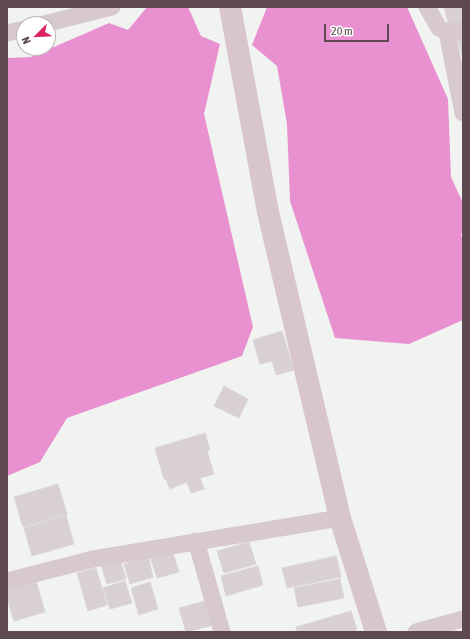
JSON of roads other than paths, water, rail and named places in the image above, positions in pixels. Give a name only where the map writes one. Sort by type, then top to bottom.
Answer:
[{"type":"street","points":[[56,20],[93,9],[112,7]]},
{"type":"street","points":[[230,7],[268,212],[340,518],[376,632]]},
{"type":"street","points":[[427,7],[439,28],[455,31],[463,113]]},
{"type":"street","points":[[7,581],[93,559],[340,518]]},
{"type":"street","points":[[196,541],[222,632]]},
{"type":"street","points":[[416,632],[463,619]]}]
